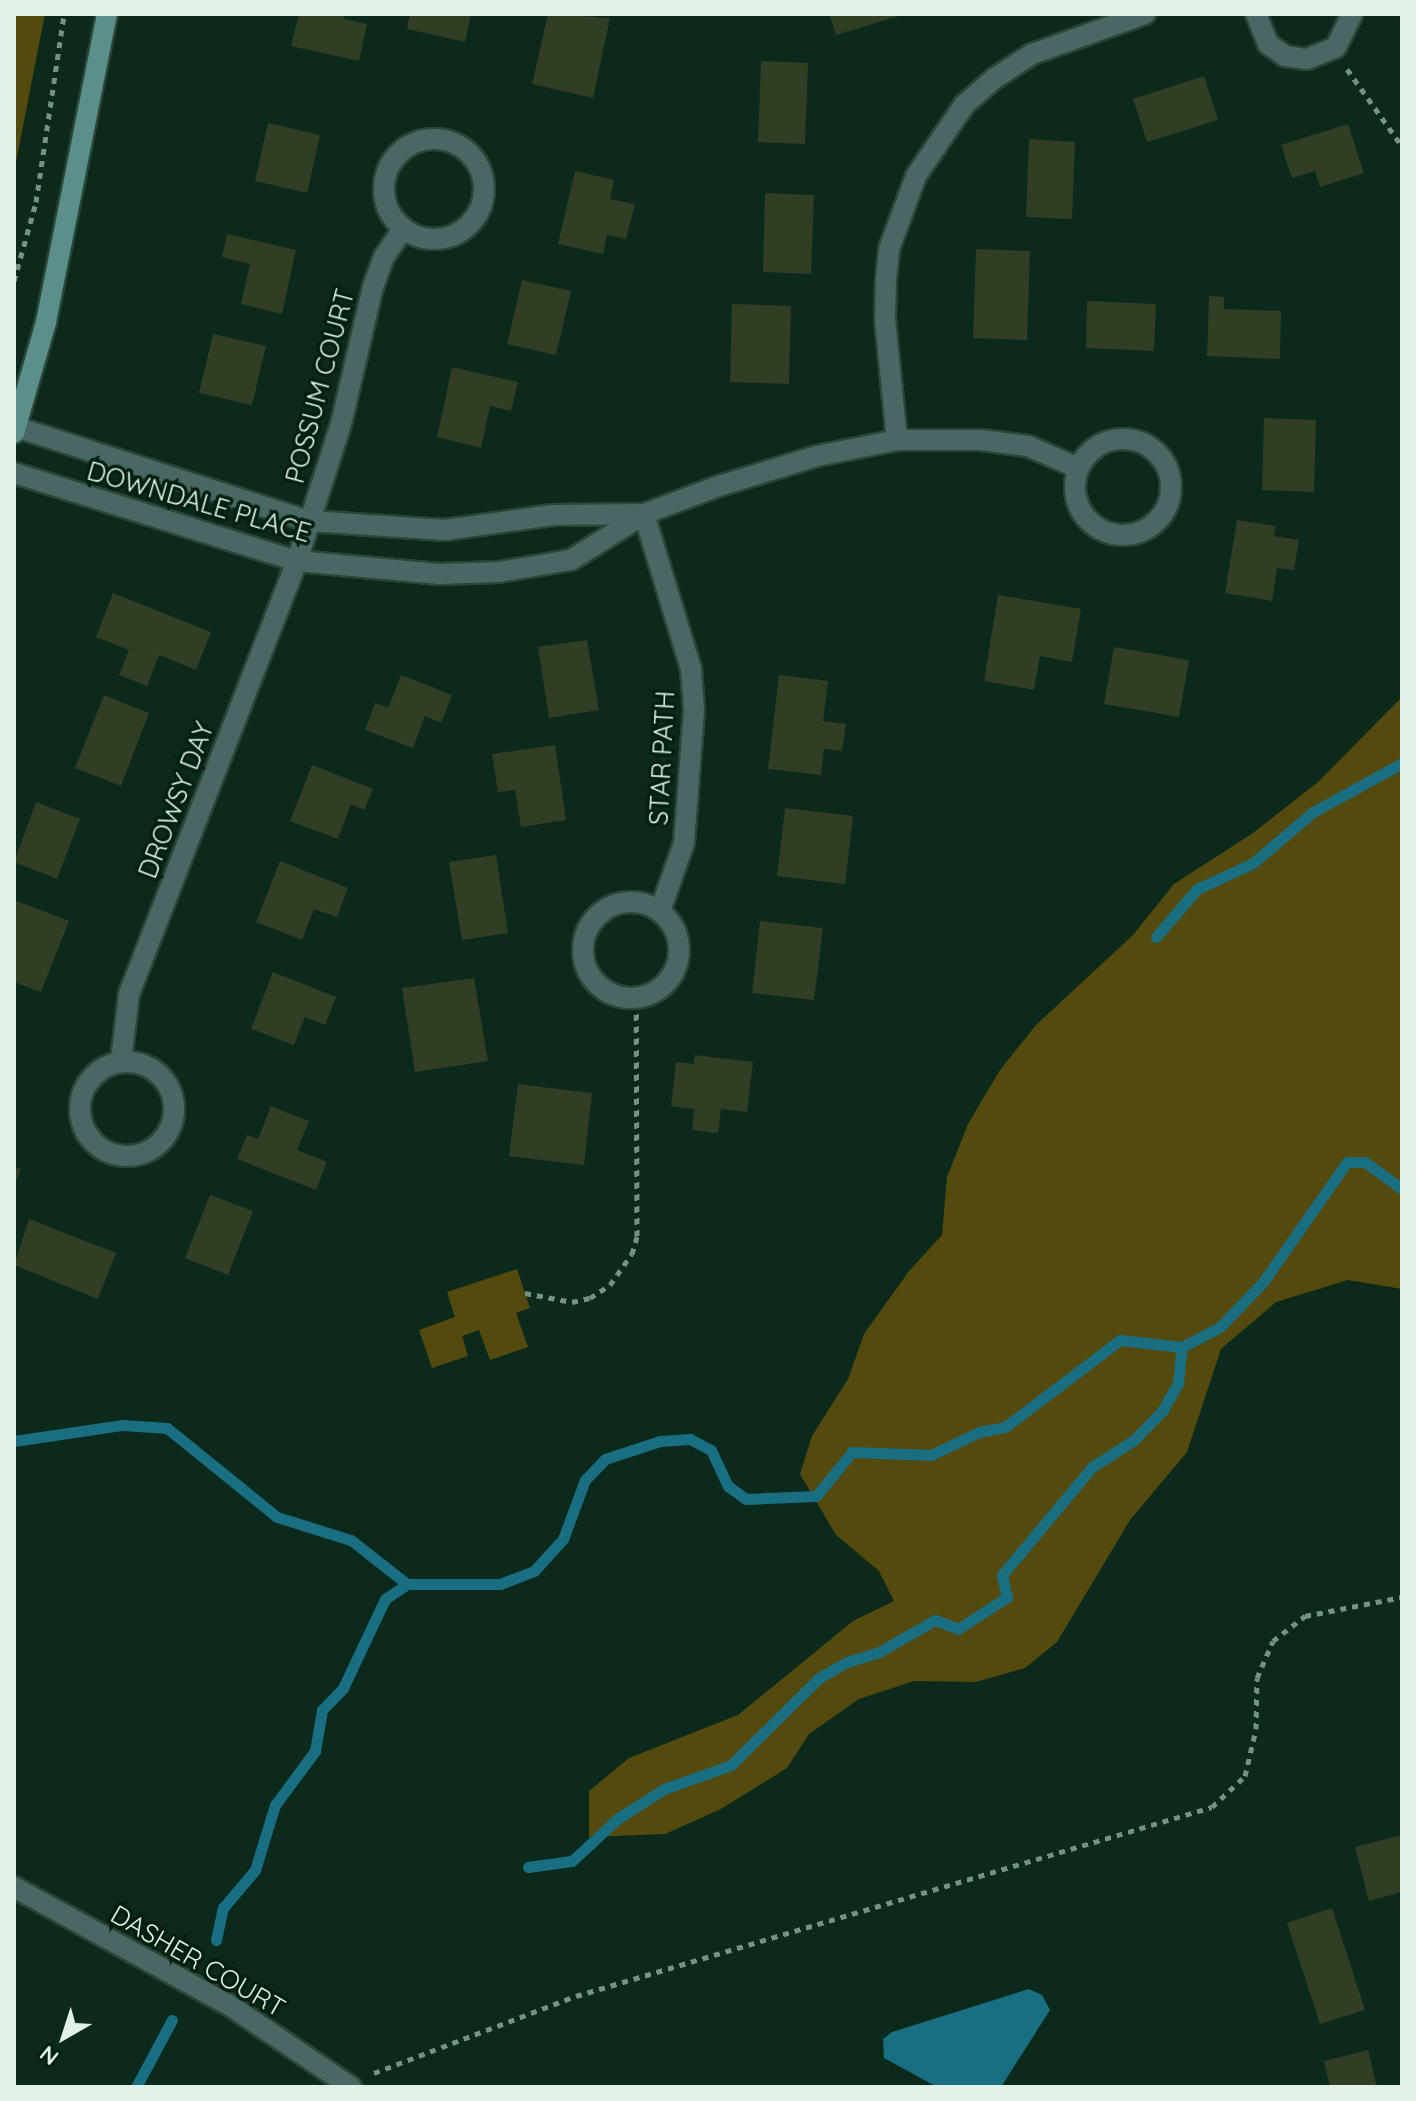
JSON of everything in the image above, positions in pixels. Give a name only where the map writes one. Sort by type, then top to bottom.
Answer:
[{"type":"street","points":[[15,430],[46,322],[107,14]]},
{"type":"street","points":[[897,440],[885,320],[886,279],[889,249],[916,176],[964,105],[995,78],[1032,54],[1145,14]]},
{"type":"street","points":[[1256,14],[1268,44],[1285,56],[1307,59],[1336,47],[1352,14]]},
{"type":"street","points":[[436,138],[457,144],[478,164],[485,185],[474,221],[439,239],[403,229],[384,197],[384,176],[394,157],[411,143],[436,138]]},
{"type":"street","name":"POSSUM COURT","points":[[297,561],[341,424],[373,287],[384,257],[403,229]]},
{"type":"street","name":"DOWNDALE PLACE","points":[[15,430],[309,521],[445,530],[553,515],[644,514]]},
{"type":"street","name":"DOWNDALE PLACE","points":[[14,473],[297,561],[376,571],[499,572],[571,560],[644,514],[817,456],[897,440],[981,440],[1028,446],[1078,468]]},
{"type":"street","points":[[1112,440],[1145,444],[1162,457],[1171,477],[1164,514],[1132,535],[1096,528],[1081,513],[1074,492],[1078,468],[1098,445],[1112,440]]},
{"type":"street","name":"STAR PATH","points":[[644,514],[691,669],[694,710],[684,843],[660,911]]},
{"type":"street","name":"DROWSY DAY","points":[[121,1061],[129,994],[297,561]]},
{"type":"street","points":[[641,902],[660,911],[675,928],[677,963],[658,991],[636,999],[616,996],[598,985],[586,968],[582,948],[588,927],[611,907],[641,902]]},
{"type":"street","points":[[121,1061],[145,1064],[165,1079],[174,1099],[174,1118],[165,1139],[147,1153],[128,1157],[106,1153],[91,1141],[79,1107],[83,1088],[98,1070],[121,1061]]},
{"type":"street","name":"DASHER COURT","points":[[14,1887],[229,2005],[351,2087]]},
{"type":"path","points":[[14,281],[36,202],[64,14]]},
{"type":"path","points":[[1336,47],[1349,74],[1402,146]]},
{"type":"path","points":[[525,1293],[572,1302],[590,1298],[610,1285],[632,1254],[637,1236],[636,999]]},
{"type":"path","points":[[374,2073],[576,1996],[1212,1807],[1245,1776],[1256,1729],[1257,1678],[1273,1641],[1305,1616],[1402,1597]]},
{"type":"shaded area","points":[[14,14],[45,14],[14,172]]},
{"type":"shaded area","points":[[1402,697],[1402,1289],[1348,1280],[1276,1302],[1221,1349],[1187,1452],[1130,1520],[1057,1642],[1025,1668],[976,1682],[914,1681],[859,1699],[809,1734],[787,1768],[721,1809],[665,1834],[589,1837],[589,1791],[629,1758],[738,1715],[853,1621],[894,1601],[879,1571],[836,1535],[800,1474],[812,1436],[848,1379],[864,1334],[909,1271],[942,1235],[947,1177],[968,1124],[1000,1070],[1036,1025],[1133,935],[1174,884],[1253,833],[1318,782]]},
{"type":"shaded area","points":[[517,1269],[530,1308],[516,1313],[528,1347],[490,1360],[479,1330],[462,1336],[468,1356],[432,1368],[419,1330],[455,1317],[447,1292]]},
{"type":"water","points":[[1029,1989],[1042,1995],[1050,2010],[1001,2087],[937,2087],[884,2058],[883,2039],[892,2032]]},
{"type":"building","points":[[299,14],[345,14],[344,19],[367,24],[359,61],[291,46]]},
{"type":"building","points":[[410,14],[471,14],[465,42],[407,29]]},
{"type":"building","points":[[548,14],[610,18],[593,98],[532,84]]},
{"type":"building","points":[[829,14],[902,14],[902,15],[836,35]]},
{"type":"building","points":[[761,61],[808,63],[805,144],[758,142]]},
{"type":"building","points":[[1204,76],[1218,120],[1147,142],[1133,99]]},
{"type":"building","points":[[268,123],[320,135],[307,193],[255,181]]},
{"type":"building","points":[[1348,124],[1364,173],[1320,187],[1315,171],[1292,178],[1281,145]]},
{"type":"building","points":[[1029,139],[1075,142],[1072,219],[1026,217]]},
{"type":"building","points":[[575,171],[614,180],[610,199],[635,204],[626,239],[607,235],[603,254],[558,244]]},
{"type":"building","points":[[765,193],[814,195],[811,274],[763,272]]},
{"type":"building","points":[[227,234],[296,250],[282,314],[241,304],[250,264],[222,257]]},
{"type":"building","points":[[976,249],[1030,251],[1027,340],[973,338]]},
{"type":"building","points":[[522,280],[571,291],[556,355],[507,344]]},
{"type":"building","points":[[1209,296],[1224,297],[1224,309],[1281,311],[1280,359],[1207,356]]},
{"type":"building","points":[[1087,301],[1156,304],[1154,351],[1086,348]]},
{"type":"building","points":[[732,304],[791,306],[789,384],[730,382]]},
{"type":"building","points":[[213,334],[266,346],[252,405],[199,393]]},
{"type":"building","points":[[452,367],[518,382],[511,411],[490,406],[481,448],[437,437]]},
{"type":"building","points":[[1264,418],[1316,420],[1314,492],[1262,490]]},
{"type":"building","points":[[1237,520],[1276,526],[1274,536],[1299,540],[1294,570],[1277,568],[1272,601],[1225,593]]},
{"type":"building","points":[[113,593],[211,632],[196,670],[159,655],[147,686],[119,675],[129,650],[96,637]]},
{"type":"building","points":[[998,595],[1081,609],[1072,662],[1040,656],[1034,690],[984,681]]},
{"type":"building","points":[[587,640],[599,710],[549,718],[538,647]]},
{"type":"building","points":[[1114,647],[1189,660],[1179,717],[1104,704]]},
{"type":"building","points":[[401,675],[452,695],[441,723],[425,716],[413,748],[365,730],[375,703],[388,708]]},
{"type":"building","points":[[779,675],[828,681],[823,721],[846,724],[842,751],[824,749],[821,775],[768,769]]},
{"type":"building","points":[[104,695],[149,713],[121,786],[75,768]]},
{"type":"building","points":[[555,745],[566,820],[521,827],[515,790],[498,792],[492,754]]},
{"type":"building","points":[[312,765],[373,789],[364,810],[351,804],[338,839],[290,821]]},
{"type":"building","points":[[36,802],[80,819],[57,879],[14,862]]},
{"type":"building","points":[[785,808],[853,816],[845,884],[777,876]]},
{"type":"building","points":[[496,855],[508,933],[462,940],[449,862]]},
{"type":"building","points":[[280,861],[348,888],[337,917],[314,909],[302,940],[256,922]]},
{"type":"building","points":[[14,900],[69,921],[41,992],[14,982]]},
{"type":"building","points":[[760,921],[823,928],[814,1000],[752,993]]},
{"type":"building","points":[[273,972],[336,997],[325,1025],[305,1017],[294,1045],[251,1029]]},
{"type":"building","points":[[474,978],[488,1061],[415,1072],[402,988]]},
{"type":"building","points":[[695,1055],[753,1062],[747,1112],[721,1109],[718,1133],[692,1130],[694,1109],[671,1106],[676,1062],[694,1064]]},
{"type":"building","points":[[518,1084],[592,1093],[584,1165],[509,1156]]},
{"type":"building","points":[[271,1106],[309,1121],[297,1150],[327,1162],[316,1190],[237,1159],[247,1135],[258,1139]]},
{"type":"building","points":[[14,1167],[21,1169],[14,1186]]},
{"type":"building","points":[[210,1195],[253,1211],[228,1275],[185,1258]]},
{"type":"building","points":[[29,1219],[116,1253],[98,1299],[14,1265]]},
{"type":"building","points":[[1402,1835],[1402,1892],[1369,1901],[1355,1847]]},
{"type":"building","points":[[1332,1908],[1365,2010],[1320,2024],[1287,1923]]},
{"type":"building","points":[[1368,2050],[1377,2087],[1330,2087],[1324,2061]]},
{"type":"waterway","points":[[1156,937],[1197,889],[1253,863],[1313,812],[1402,763]]},
{"type":"waterway","points":[[14,1441],[123,1425],[167,1428],[277,1517],[351,1540],[407,1584],[500,1584],[534,1571],[563,1539],[585,1480],[605,1459],[660,1441],[690,1439],[711,1450],[728,1486],[746,1499],[816,1496],[852,1452],[931,1455],[979,1432],[1005,1427],[1120,1340],[1182,1347],[1220,1327],[1263,1282],[1347,1162],[1365,1162],[1402,1189]]},
{"type":"waterway","points":[[528,1867],[572,1861],[617,1819],[664,1789],[731,1765],[819,1678],[847,1662],[879,1652],[935,1620],[958,1629],[1007,1597],[1002,1575],[1092,1467],[1134,1440],[1163,1410],[1178,1383],[1182,1347]]},
{"type":"waterway","points":[[216,1940],[223,1908],[255,1870],[275,1805],[315,1751],[322,1710],[343,1688],[385,1599],[407,1584]]},
{"type":"waterway","points":[[136,2087],[172,2020]]}]
